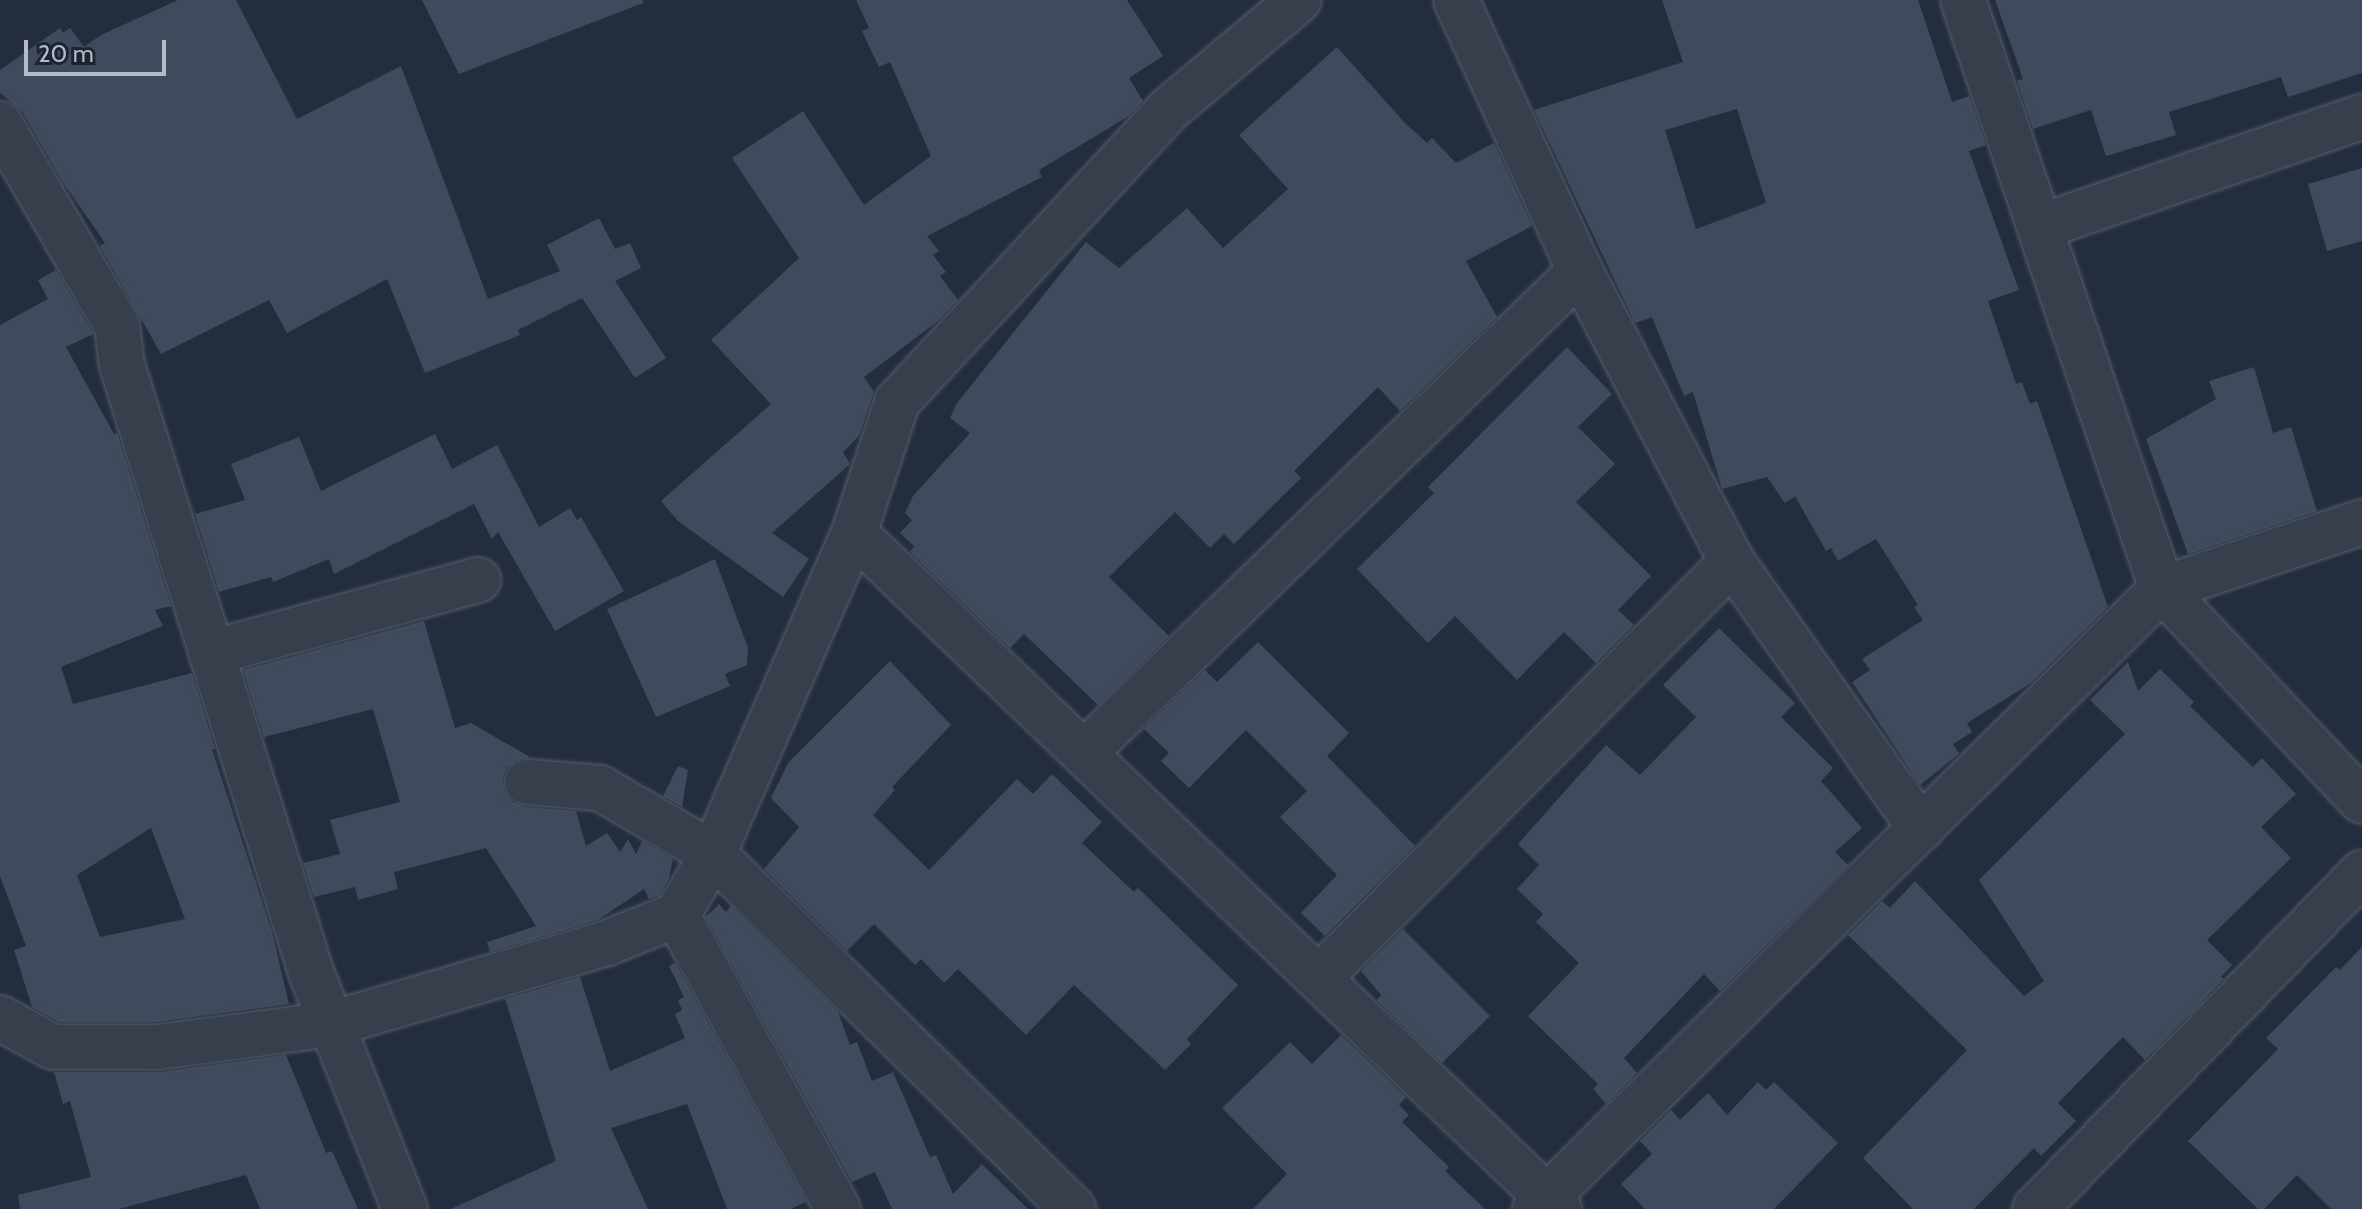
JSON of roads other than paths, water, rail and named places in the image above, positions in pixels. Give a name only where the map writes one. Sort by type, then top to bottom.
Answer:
[{"type":"street","points":[[0,1018],[53,1047],[158,1047],[332,1024],[607,943],[677,915],[713,854],[854,533],[897,402],[1167,111],[1299,0]]},
{"type":"street","points":[[1456,0],[1580,271],[1732,562],[1921,829]]},
{"type":"street","points":[[1963,0],[2162,589],[2362,801]]},
{"type":"street","points":[[2040,227],[2362,117]]},
{"type":"street","points":[[0,124],[117,326],[122,365],[311,972],[405,1209]]},
{"type":"street","points":[[1084,753],[1580,271]]},
{"type":"street","points":[[854,533],[1319,978],[1548,1205],[2162,589],[2362,522]]},
{"type":"street","points":[[1319,978],[1732,562]]},
{"type":"street","points":[[211,653],[478,580]]},
{"type":"street","points":[[527,782],[600,788],[713,854],[1073,1209]]},
{"type":"street","points":[[2035,1209],[2362,873]]},
{"type":"street","points":[[677,915],[838,1209]]}]
